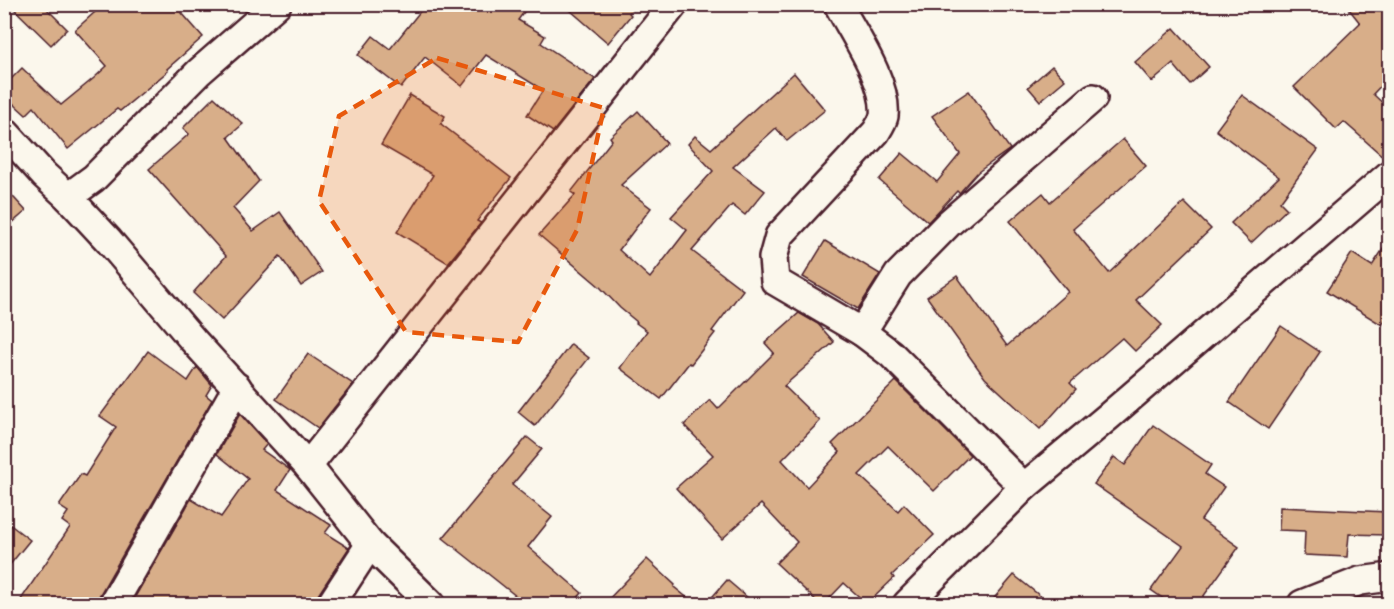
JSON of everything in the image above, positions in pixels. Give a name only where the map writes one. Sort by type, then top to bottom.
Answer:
[{"type":"street","points":[[68,197],[94,178],[199,72],[277,4]]},
{"type":"street","points":[[308,466],[674,4]]},
{"type":"street","points":[[838,4],[875,72],[884,102],[884,118],[876,132],[779,236],[773,258],[775,280],[862,332],[891,354],[1024,487]]},
{"type":"street","points":[[862,332],[898,275],[949,223],[1093,98]]},
{"type":"street","points":[[4,131],[109,241],[193,340],[308,466],[370,544],[431,604]]},
{"type":"street","points":[[907,604],[1024,487],[1389,174]]},
{"type":"street","points":[[113,604],[237,387]]},
{"type":"street","points":[[331,604],[370,544]]},
{"type":"street","points":[[1302,604],[1360,581],[1389,578]]},
{"type":"highlighted area","points":[[437,58],[604,108],[577,230],[518,342],[406,332],[319,201],[339,116]]},
{"type":"building","points":[[9,4],[42,4],[67,29],[51,45]]},
{"type":"building","points":[[104,4],[174,4],[203,37],[167,69],[168,71],[120,111],[117,109],[68,149],[34,107],[26,115],[4,95],[4,86],[22,68],[61,105],[94,78],[107,66],[75,30]]},
{"type":"building","points":[[426,4],[530,4],[518,20],[545,36],[541,43],[595,79],[553,132],[527,115],[543,90],[486,55],[462,86],[425,57],[401,88],[358,55],[373,36],[390,49]]},
{"type":"building","points":[[563,4],[638,4],[608,43]]},
{"type":"building","points":[[1345,4],[1389,4],[1389,77],[1373,94],[1389,109],[1389,159],[1386,159],[1344,122],[1336,129],[1294,87],[1360,23]]},
{"type":"building","points":[[1174,28],[1209,67],[1190,84],[1173,64],[1152,82],[1135,62]]},
{"type":"building","points":[[1052,66],[1065,80],[1040,101],[1028,87]]},
{"type":"building","points":[[794,73],[825,110],[787,141],[776,128],[733,167],[765,191],[745,215],[732,205],[692,251],[743,290],[712,331],[715,333],[661,399],[620,368],[647,331],[539,235],[575,195],[571,192],[612,140],[610,137],[638,111],[667,143],[621,185],[651,208],[619,250],[650,278],[687,230],[671,217],[713,171],[688,144],[695,136],[711,149]]},
{"type":"building","points":[[969,91],[1010,149],[978,172],[928,222],[879,180],[902,153],[937,182],[960,154],[932,116]]},
{"type":"building","points":[[410,95],[445,116],[441,124],[511,178],[477,221],[481,223],[448,263],[397,232],[433,175],[381,145]]},
{"type":"building","points":[[1242,95],[1318,150],[1280,202],[1287,209],[1251,243],[1231,223],[1279,177],[1216,130]]},
{"type":"building","points":[[214,97],[243,124],[228,137],[259,181],[233,208],[253,231],[280,212],[322,272],[301,286],[280,256],[222,320],[193,293],[226,256],[149,169],[189,134],[183,128]]},
{"type":"building","points":[[1123,139],[1146,166],[1073,229],[1109,273],[1184,202],[1211,229],[1136,300],[1162,325],[1135,351],[1122,338],[1070,383],[1076,389],[1040,429],[985,378],[927,297],[957,276],[1007,346],[1068,292],[1010,221],[1043,193],[1050,202]]},
{"type":"building","points":[[4,187],[26,211],[4,230]]},
{"type":"building","points":[[1389,240],[1389,313],[1382,325],[1327,291],[1352,253],[1372,266]]},
{"type":"building","points":[[825,241],[880,274],[858,309],[803,277]]},
{"type":"building","points":[[799,313],[818,324],[834,342],[784,386],[820,421],[782,460],[807,487],[840,452],[832,444],[896,381],[970,455],[934,491],[888,446],[859,475],[898,511],[904,504],[934,535],[892,575],[894,578],[867,604],[844,583],[824,604],[820,604],[776,563],[797,542],[761,504],[722,539],[676,488],[713,455],[684,425],[710,400],[718,409],[774,353],[765,343]]},
{"type":"building","points":[[1281,326],[1320,352],[1268,429],[1229,402]]},
{"type":"building","points":[[571,344],[589,358],[535,426],[518,412]]},
{"type":"building","points":[[148,351],[188,381],[197,367],[212,385],[206,395],[212,400],[99,596],[97,604],[18,604],[70,527],[62,521],[68,512],[59,506],[81,474],[85,476],[116,427],[100,416]]},
{"type":"building","points":[[308,354],[353,384],[318,428],[276,399]]},
{"type":"building","points":[[240,414],[267,444],[262,450],[290,470],[277,490],[331,525],[325,533],[349,548],[318,595],[315,604],[131,604],[191,499],[221,517],[248,479],[217,454]]},
{"type":"building","points":[[1153,425],[1211,465],[1205,474],[1224,487],[1201,520],[1239,547],[1198,604],[1171,604],[1151,590],[1183,546],[1094,484],[1114,457],[1125,465]]},
{"type":"building","points":[[527,437],[542,449],[512,485],[552,517],[528,547],[582,593],[572,604],[526,604],[443,538]]},
{"type":"building","points":[[1280,507],[1387,512],[1386,535],[1349,534],[1347,557],[1304,555],[1305,531],[1279,530]]},
{"type":"building","points":[[4,520],[30,540],[4,572]]},
{"type":"building","points":[[647,559],[675,585],[674,587],[695,604],[604,604]]},
{"type":"building","points":[[1014,575],[1050,604],[989,604]]},
{"type":"building","points":[[727,580],[755,604],[706,604]]}]
